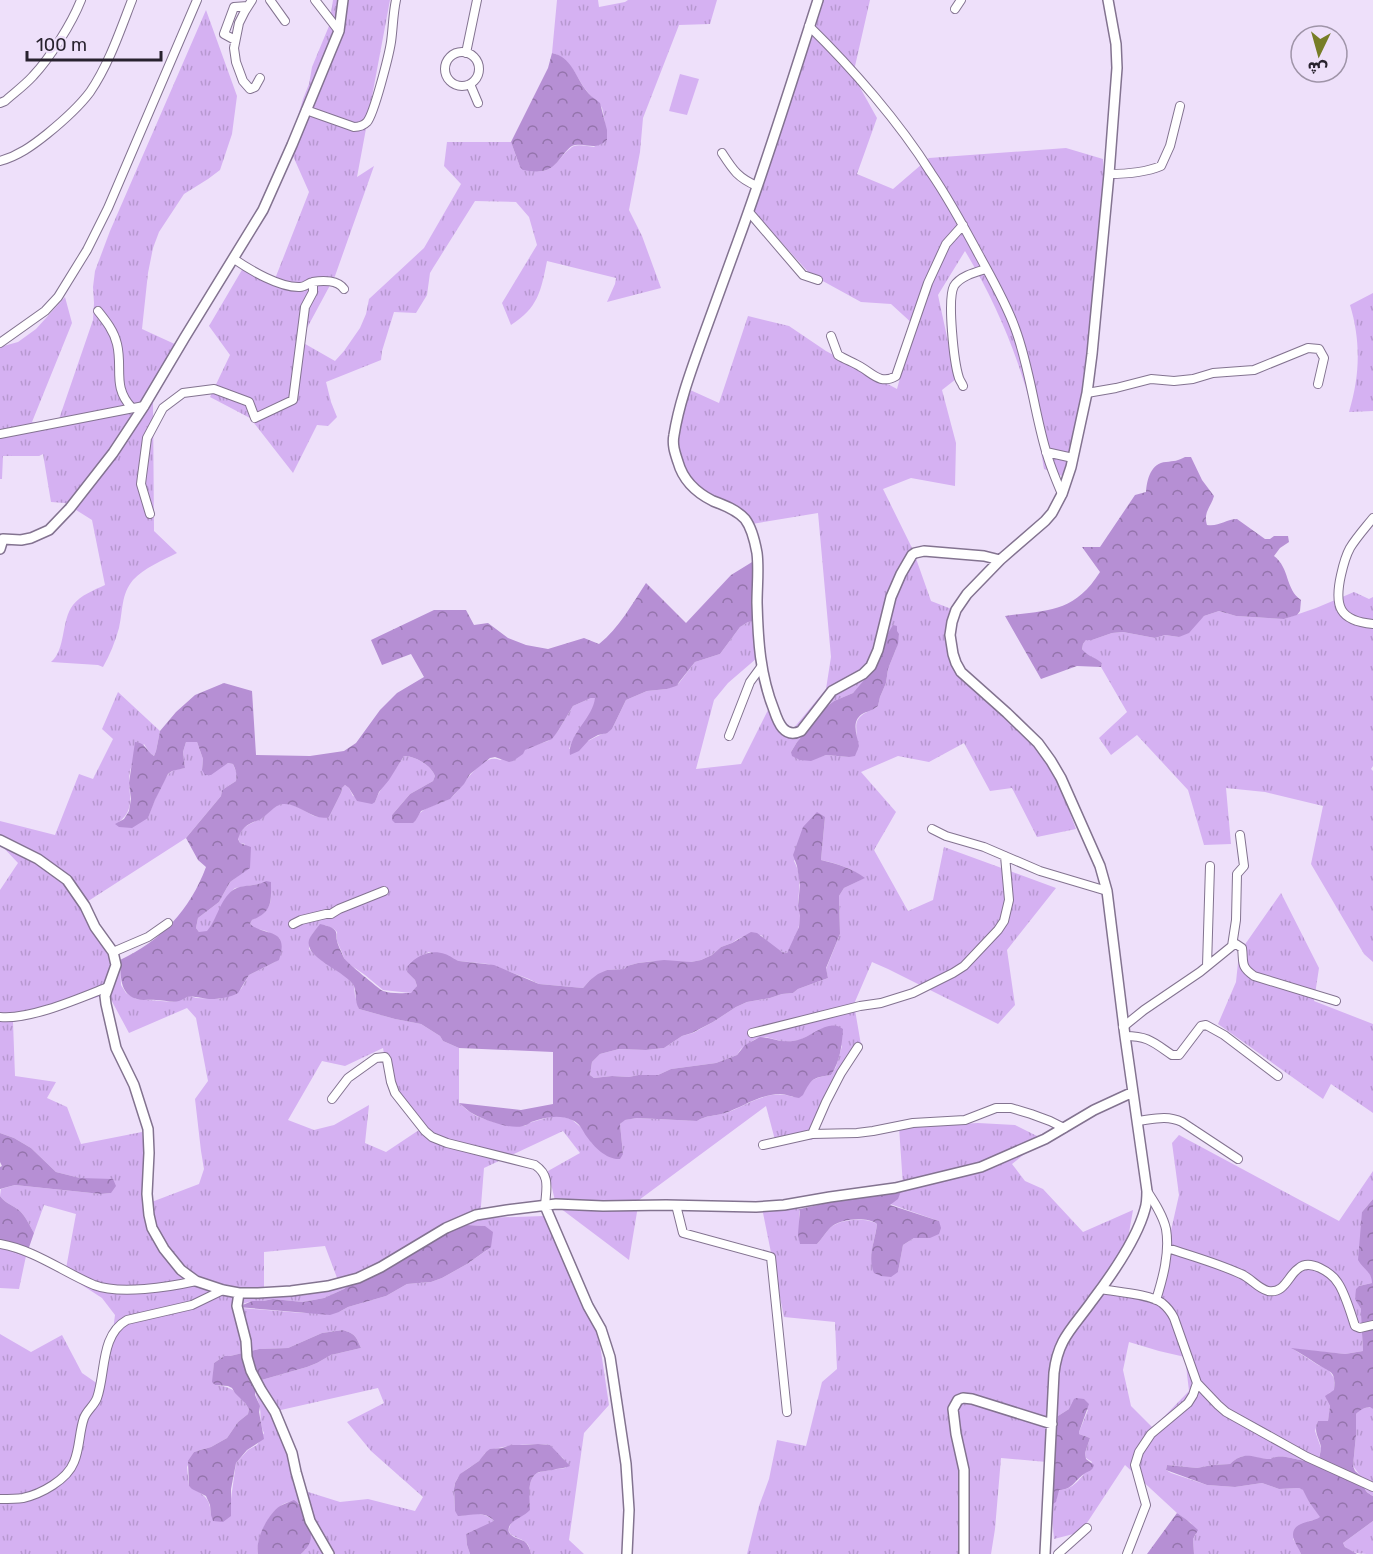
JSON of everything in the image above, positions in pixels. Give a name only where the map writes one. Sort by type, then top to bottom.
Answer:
[{"type":"street","points":[[0,103],[34,76],[76,13],[81,0]]},
{"type":"street","points":[[0,161],[11,158],[41,139],[89,93],[108,59],[132,0]]},
{"type":"street","points":[[0,343],[45,311],[58,297],[87,250],[108,208],[196,0]]},
{"type":"street","points":[[270,0],[285,21]]},
{"type":"street","points":[[315,0],[339,31]]},
{"type":"street","points":[[1,542],[31,538],[50,530],[113,453],[144,406],[263,210],[339,31],[344,0]]},
{"type":"street","points":[[306,110],[354,127],[360,127],[369,120],[391,42],[396,0]]},
{"type":"street","points":[[466,53],[477,0]]},
{"type":"street","points":[[818,0],[749,212],[693,365],[678,414],[673,445],[679,466],[684,478],[692,487],[744,519],[752,534],[757,555],[761,667],[767,692],[781,727],[788,732],[798,732],[832,692],[863,674],[871,666],[878,650],[891,597],[912,555],[924,551],[984,556],[1000,560]]},
{"type":"street","points":[[955,9],[961,0]]},
{"type":"street","points":[[1045,1554],[1054,1373],[1057,1353],[1066,1335],[1101,1289],[1126,1250],[1146,1207],[1147,1191],[1107,891],[1100,866],[1051,761],[1030,735],[961,672],[953,654],[950,635],[956,610],[967,594],[1000,560],[1046,521],[1052,513],[1062,494],[1073,458],[1087,393],[1092,354],[1109,174],[1117,68],[1116,44],[1108,0]]},
{"type":"street","points":[[250,3],[239,23],[234,48],[243,81],[250,89],[255,87],[260,78]]},
{"type":"street","points":[[235,40],[224,34],[234,7],[250,3]]},
{"type":"street","points":[[809,26],[841,59],[902,132],[930,171],[963,225],[1002,298],[1018,338],[1027,366],[1046,452],[1062,494]]},
{"type":"street","points":[[456,53],[466,53],[473,56],[478,63],[479,71],[476,79],[470,84],[461,86],[452,83],[446,76],[445,67],[449,58],[456,53]]},
{"type":"street","points":[[470,84],[478,103]]},
{"type":"street","points":[[1109,174],[1136,173],[1161,166],[1170,146],[1180,106]]},
{"type":"street","points":[[722,153],[744,182],[757,186]]},
{"type":"street","points":[[749,212],[803,275],[818,280]]},
{"type":"street","points":[[831,336],[838,355],[863,368],[874,377],[883,380],[896,376],[928,283],[946,244],[963,225]]},
{"type":"street","points":[[234,259],[286,285],[302,287],[313,282],[335,282],[341,284],[344,289]]},
{"type":"street","points":[[963,386],[959,377],[952,335],[951,295],[955,284],[969,275],[986,269]]},
{"type":"street","points":[[150,514],[141,484],[147,438],[163,408],[183,393],[214,389],[249,402],[255,418],[293,400],[305,307],[313,292],[313,282]]},
{"type":"street","points":[[98,311],[108,323],[118,347],[122,395],[132,408]]},
{"type":"street","points":[[1087,393],[1151,379],[1174,381],[1214,373],[1254,370],[1308,348],[1319,350],[1324,358],[1318,384]]},
{"type":"street","points":[[0,434],[144,406]]},
{"type":"street","points":[[1046,452],[1073,458]]},
{"type":"street","points":[[1373,518],[1349,550],[1338,590],[1338,601],[1340,609],[1353,619],[1373,624]]},
{"type":"street","points":[[729,736],[750,682],[761,667]]},
{"type":"street","points":[[932,829],[946,836],[984,847],[1040,871],[1107,891]]},
{"type":"street","points":[[1232,946],[1236,920],[1237,874],[1244,866],[1240,835]]},
{"type":"street","points":[[0,840],[38,859],[67,880],[113,952],[116,965],[105,996],[106,1004],[116,1048],[134,1085],[148,1129],[147,1194],[152,1228],[157,1239],[181,1270],[196,1281],[223,1290],[239,1293],[291,1291],[328,1286],[358,1278],[446,1228],[476,1215],[507,1210],[555,1204],[784,1205],[895,1188],[981,1167],[1045,1139],[1094,1110],[1133,1092]]},
{"type":"street","points":[[752,1033],[880,1003],[921,989],[953,974],[964,966],[1004,921],[1009,900],[1005,856]]},
{"type":"street","points":[[1207,966],[1210,866]]},
{"type":"street","points":[[293,924],[301,920],[331,914],[384,891]]},
{"type":"street","points":[[113,952],[148,937],[168,923]]},
{"type":"street","points":[[1124,1032],[1144,1010],[1236,944],[1242,948],[1243,964],[1246,970],[1254,975],[1336,1001]]},
{"type":"street","points":[[0,1017],[23,1016],[108,987]]},
{"type":"street","points":[[1124,1032],[1143,1036],[1172,1055],[1179,1055],[1201,1026],[1206,1025],[1224,1035],[1278,1076]]},
{"type":"street","points":[[812,1134],[841,1073],[858,1047]]},
{"type":"street","points":[[332,1099],[348,1078],[376,1058],[385,1058],[395,1093],[425,1131],[440,1141],[535,1165],[542,1170],[546,1179],[545,1206],[588,1306],[601,1329],[610,1356],[626,1464],[629,1510],[627,1554]]},
{"type":"street","points":[[763,1145],[812,1134],[865,1132],[913,1123],[965,1120],[996,1108],[1018,1110],[1064,1128]]},
{"type":"street","points":[[1138,1121],[1174,1118],[1238,1159]]},
{"type":"street","points":[[1147,1191],[1166,1229],[1167,1248],[1156,1300]]},
{"type":"street","points":[[676,1205],[682,1233],[771,1257],[787,1412]]},
{"type":"street","points":[[0,1244],[42,1258],[93,1284],[106,1288],[139,1289],[196,1281]]},
{"type":"street","points":[[1167,1248],[1228,1268],[1271,1292],[1279,1290],[1300,1266],[1306,1264],[1316,1266],[1338,1282],[1355,1326],[1360,1328],[1372,1325]]},
{"type":"street","points":[[1101,1289],[1162,1303],[1174,1318],[1197,1383],[1226,1412],[1307,1457],[1373,1487]]},
{"type":"street","points":[[0,1499],[22,1498],[36,1494],[65,1476],[71,1469],[75,1461],[84,1417],[95,1402],[99,1389],[109,1341],[119,1324],[127,1320],[192,1305],[223,1290]]},
{"type":"street","points":[[239,1293],[237,1306],[251,1371],[275,1412],[292,1453],[310,1521],[329,1554]]},
{"type":"street","points":[[1127,1554],[1146,1505],[1137,1473],[1139,1452],[1151,1434],[1188,1403],[1197,1383]]},
{"type":"street","points":[[964,1554],[964,1470],[953,1409],[958,1400],[972,1399],[1052,1424]]},
{"type":"street","points":[[1058,1554],[1087,1528]]},
{"type":"green space","points":[[333,0],[390,0],[357,177],[374,166],[335,276],[300,341],[335,361],[360,328],[369,299],[424,248],[461,184],[444,166],[447,142],[511,142],[520,167],[541,171],[556,164],[573,146],[594,147],[606,136],[601,106],[568,63],[552,53],[557,0],[598,0],[599,7],[628,0],[717,0],[710,24],[679,25],[643,118],[640,152],[629,210],[642,236],[661,288],[607,302],[616,278],[547,261],[537,298],[527,312],[511,325],[502,303],[537,245],[529,217],[516,202],[475,201],[430,273],[427,295],[416,313],[394,312],[381,360],[326,382],[337,417],[328,426],[317,425],[293,473],[250,418],[210,397],[230,355],[209,326],[246,263],[273,284],[309,192],[289,147],[309,84],[312,67],[329,26]]},
{"type":"green space","points":[[813,0],[870,0],[853,75],[877,118],[857,174],[893,189],[929,158],[1066,148],[1103,159],[1106,216],[1083,402],[1070,479],[1044,469],[1025,384],[1015,356],[993,303],[965,251],[938,295],[956,379],[942,390],[956,443],[955,486],[911,478],[883,489],[913,550],[931,601],[954,610],[954,643],[967,674],[1049,758],[1076,829],[1037,837],[1012,788],[990,791],[964,743],[929,762],[898,756],[861,772],[896,812],[874,850],[908,911],[933,900],[944,847],[1056,888],[1007,950],[1015,1005],[998,1024],[872,962],[854,1004],[861,1045],[839,1077],[812,1140],[775,1140],[766,1106],[639,1200],[629,1260],[556,1205],[548,1171],[580,1153],[563,1131],[484,1168],[480,1218],[544,1216],[599,1338],[609,1405],[584,1433],[569,1540],[584,1554],[531,1554],[530,1548],[524,1541],[509,1532],[513,1521],[530,1505],[529,1488],[534,1475],[566,1468],[563,1458],[550,1445],[536,1444],[490,1450],[457,1479],[454,1488],[455,1511],[462,1516],[484,1515],[495,1522],[466,1534],[470,1554],[301,1554],[306,1549],[304,1512],[299,1503],[291,1502],[277,1509],[266,1523],[259,1540],[258,1554],[0,1554],[0,1334],[31,1352],[62,1335],[82,1373],[98,1384],[112,1338],[115,1315],[102,1298],[65,1274],[76,1214],[44,1205],[34,1233],[20,1211],[0,1196],[1,1189],[15,1185],[101,1194],[111,1193],[92,1180],[56,1172],[31,1148],[0,1133],[0,890],[18,863],[0,844],[0,821],[55,835],[79,774],[93,779],[113,739],[102,729],[118,692],[160,731],[154,756],[144,744],[132,764],[129,778],[130,805],[119,822],[148,818],[164,780],[174,770],[185,768],[183,752],[186,742],[197,742],[203,759],[202,770],[228,763],[233,764],[237,774],[236,781],[222,790],[221,796],[186,838],[79,907],[120,960],[121,985],[126,993],[136,999],[173,1002],[190,996],[219,999],[241,989],[249,975],[275,962],[280,955],[280,939],[250,924],[267,909],[271,901],[270,882],[235,888],[226,898],[207,932],[199,932],[196,928],[198,918],[219,902],[230,882],[238,876],[245,844],[240,843],[238,838],[241,831],[278,805],[292,805],[314,816],[329,817],[345,785],[353,796],[375,802],[404,756],[408,756],[418,759],[435,776],[433,781],[410,794],[392,815],[416,820],[422,811],[454,795],[474,770],[487,761],[500,760],[548,741],[558,731],[573,706],[596,698],[591,712],[569,749],[612,729],[626,700],[647,691],[667,689],[679,683],[695,662],[720,654],[740,627],[748,622],[757,621],[757,658],[728,683],[714,700],[696,769],[741,764],[769,708],[793,729],[826,689],[831,657],[818,513],[752,524],[695,489],[673,445],[688,389],[719,403],[748,316],[789,326],[826,351],[897,389],[914,325],[891,304],[861,302],[810,274],[754,212],[805,38]],"holes":[[[899,634],[878,706],[863,715],[856,724],[856,739],[849,757],[826,755],[817,758],[791,752],[821,711],[834,701],[853,693]],[[825,817],[821,860],[844,866],[864,878],[844,888],[839,896],[840,934],[826,969],[828,978],[793,993],[747,1002],[664,1048],[619,1049],[600,1054],[592,1062],[590,1075],[594,1078],[658,1075],[671,1069],[716,1063],[737,1055],[741,1049],[755,1039],[766,1037],[785,1042],[800,1040],[824,1028],[842,1046],[836,1067],[831,1075],[812,1081],[805,1091],[793,1097],[766,1096],[725,1113],[697,1121],[637,1118],[624,1120],[620,1124],[623,1154],[592,1143],[583,1129],[571,1119],[556,1115],[525,1126],[505,1125],[476,1116],[459,1103],[459,1048],[443,1041],[440,1036],[421,1024],[359,1009],[354,986],[347,977],[309,949],[314,931],[325,925],[334,929],[337,932],[337,941],[345,960],[383,990],[411,993],[414,991],[417,986],[415,980],[407,972],[419,957],[429,952],[459,961],[488,964],[539,984],[583,988],[590,980],[607,970],[624,969],[638,963],[654,961],[701,960],[742,937],[761,935],[776,949],[787,953],[800,922],[798,872],[794,861]],[[108,994],[129,1033],[187,1008],[196,1018],[208,1081],[195,1099],[204,1169],[199,1184],[149,1203],[142,1132],[81,1144],[67,1107],[47,1098],[56,1082],[15,1076],[13,1022]],[[383,1048],[389,1081],[425,1126],[386,1152],[365,1143],[369,1105],[334,1125],[314,1130],[288,1120],[322,1061],[345,1066]],[[462,1226],[485,1226],[487,1250],[442,1278],[431,1282],[407,1284],[386,1296],[348,1307],[339,1312],[302,1313],[242,1308],[242,1304],[252,1301],[273,1299],[303,1302],[324,1298],[446,1232]],[[325,1246],[339,1283],[306,1295],[264,1297],[264,1252]],[[343,1330],[355,1336],[361,1348],[331,1355],[307,1367],[258,1381],[255,1384],[264,1433],[257,1445],[248,1450],[236,1463],[231,1499],[211,1515],[205,1497],[189,1486],[187,1467],[194,1452],[211,1447],[227,1438],[238,1422],[248,1414],[249,1409],[235,1392],[227,1387],[215,1385],[213,1382],[214,1363],[224,1356],[259,1349],[288,1348],[322,1333]],[[378,1388],[384,1403],[347,1422],[371,1451],[423,1497],[415,1511],[368,1499],[340,1502],[305,1491],[272,1412]]]},
{"type":"green space","points":[[206,10],[237,96],[232,134],[220,170],[184,194],[159,232],[148,273],[142,329],[179,346],[153,399],[154,531],[177,553],[143,572],[129,585],[124,597],[117,633],[103,667],[51,662],[59,650],[69,611],[73,605],[92,591],[105,585],[92,520],[65,503],[51,502],[43,454],[3,456],[2,479],[0,479],[0,347],[18,342],[36,329],[65,297],[72,323],[32,422],[58,422],[93,320],[95,271],[110,231]]},
{"type":"green space","points":[[552,53],[568,62],[587,91],[600,103],[607,130],[607,140],[595,146],[575,145],[548,169],[523,170],[511,142],[548,68]]},
{"type":"green space","points":[[680,74],[699,79],[687,115],[669,111]]},
{"type":"green space","points":[[1373,293],[1373,411],[1349,412],[1353,399],[1358,358],[1354,318],[1350,305]]},
{"type":"green space","points":[[1191,457],[1202,480],[1214,496],[1207,513],[1207,525],[1237,519],[1265,539],[1274,536],[1288,536],[1289,542],[1274,556],[1283,566],[1292,590],[1301,600],[1300,611],[1297,615],[1284,619],[1236,616],[1219,611],[1204,616],[1189,633],[1179,637],[1165,635],[1155,638],[1123,632],[1112,633],[1086,640],[1083,644],[1082,649],[1102,663],[1101,667],[1077,666],[1041,679],[1005,616],[1059,607],[1080,595],[1100,572],[1082,547],[1100,547],[1135,495],[1146,492],[1149,477],[1157,465]]},
{"type":"green space","points":[[757,559],[757,621],[748,622],[740,627],[720,654],[695,662],[676,686],[647,691],[626,700],[612,729],[589,740],[579,751],[570,755],[572,741],[590,713],[595,698],[573,706],[552,739],[525,750],[513,761],[490,758],[470,774],[450,799],[421,811],[413,823],[395,823],[392,815],[410,794],[433,781],[435,776],[422,762],[404,756],[372,804],[357,801],[345,785],[329,817],[318,817],[295,806],[283,804],[249,825],[241,832],[238,839],[240,843],[251,847],[250,868],[230,882],[219,902],[198,918],[196,928],[199,932],[207,931],[225,899],[233,890],[266,881],[271,882],[271,900],[267,909],[250,924],[279,938],[282,950],[279,960],[249,975],[238,993],[225,998],[189,997],[171,1002],[139,1000],[127,993],[122,983],[120,960],[161,934],[192,897],[206,867],[198,860],[186,838],[221,796],[222,790],[236,781],[234,766],[228,763],[211,775],[205,775],[202,770],[203,759],[197,742],[186,742],[183,752],[185,768],[168,774],[148,818],[132,828],[119,827],[115,824],[124,819],[129,811],[131,799],[129,783],[135,742],[143,745],[154,756],[160,731],[195,695],[224,683],[252,691],[256,755],[310,756],[344,751],[356,743],[380,710],[397,693],[424,677],[411,654],[382,665],[371,640],[434,610],[466,610],[474,625],[488,623],[508,638],[526,645],[548,649],[584,638],[599,644],[619,623],[646,583],[686,623],[731,575]]},
{"type":"green space","points":[[1354,592],[1369,599],[1373,597],[1373,766],[1371,769],[1373,771],[1373,962],[1364,954],[1311,864],[1323,806],[1265,792],[1226,788],[1231,844],[1204,845],[1188,790],[1137,735],[1111,755],[1099,738],[1127,712],[1101,667],[1102,663],[1082,649],[1086,640],[1112,633],[1123,632],[1155,638],[1165,635],[1179,637],[1204,616],[1219,611],[1236,616],[1284,619]]},
{"type":"green space","points":[[893,625],[897,626],[898,644],[888,669],[878,706],[864,713],[857,720],[859,746],[855,756],[826,755],[811,761],[800,760],[792,756],[791,752],[797,742],[821,711],[834,701],[853,693],[871,672]]},
{"type":"green space","points":[[817,812],[825,817],[821,860],[850,869],[865,878],[844,888],[839,896],[840,934],[826,968],[828,978],[793,993],[747,1002],[664,1048],[619,1049],[600,1054],[592,1062],[590,1075],[594,1078],[658,1075],[671,1069],[716,1063],[737,1055],[745,1045],[760,1037],[793,1041],[832,1026],[843,1029],[837,1065],[831,1075],[813,1080],[799,1098],[785,1094],[766,1096],[725,1113],[697,1121],[637,1118],[625,1120],[620,1124],[623,1154],[620,1159],[601,1152],[575,1121],[567,1118],[547,1118],[517,1127],[481,1118],[459,1103],[521,1110],[553,1104],[553,1052],[459,1048],[443,1041],[440,1036],[421,1024],[359,1009],[354,986],[350,980],[319,959],[309,947],[309,940],[320,924],[335,930],[344,958],[362,975],[389,993],[411,993],[417,986],[415,980],[407,972],[408,966],[420,956],[430,953],[445,954],[459,961],[494,965],[539,984],[583,988],[598,974],[607,970],[624,969],[638,963],[664,960],[691,962],[701,960],[751,932],[757,933],[782,952],[787,953],[799,927],[800,916],[798,906],[800,885],[793,855],[803,827]]},
{"type":"green space","points":[[1281,893],[1319,968],[1314,1001],[1373,1024],[1373,1113],[1331,1084],[1323,1099],[1218,1024],[1236,982],[1239,953]]},
{"type":"green space","points":[[978,1123],[1015,1125],[1043,1139],[1012,1164],[1025,1181],[1043,1189],[1083,1232],[1133,1210],[1126,1250],[1105,1287],[1156,1297],[1179,1195],[1172,1143],[1179,1135],[1339,1221],[1373,1171],[1373,1199],[1362,1212],[1372,1283],[1359,1286],[1355,1298],[1361,1309],[1363,1351],[1345,1354],[1293,1349],[1328,1369],[1334,1378],[1334,1391],[1329,1393],[1327,1400],[1330,1406],[1328,1422],[1318,1421],[1315,1431],[1321,1448],[1319,1458],[1309,1461],[1284,1457],[1267,1459],[1243,1456],[1230,1464],[1197,1468],[1167,1465],[1166,1470],[1207,1485],[1235,1487],[1262,1483],[1279,1489],[1304,1490],[1309,1502],[1321,1517],[1309,1521],[1293,1539],[1301,1554],[1194,1554],[1193,1539],[1196,1534],[1191,1523],[1125,1465],[1081,1532],[1054,1539],[1051,1505],[1057,1499],[1057,1491],[1074,1484],[1092,1462],[1086,1458],[1085,1453],[1090,1438],[1079,1434],[1088,1410],[1069,1409],[1058,1416],[1047,1462],[1001,1458],[991,1554],[747,1554],[759,1506],[769,1479],[777,1440],[806,1446],[822,1382],[837,1369],[835,1322],[784,1317],[762,1208],[800,1209],[800,1244],[817,1244],[830,1228],[846,1221],[866,1220],[877,1224],[872,1255],[875,1273],[898,1272],[903,1245],[914,1238],[930,1238],[939,1221],[890,1204],[903,1186],[899,1127]],"holes":[[[1129,1342],[1185,1357],[1189,1391],[1153,1428],[1131,1406],[1123,1370]]]},
{"type":"green space","points":[[0,1133],[31,1148],[56,1172],[80,1178],[113,1179],[116,1186],[111,1193],[101,1194],[15,1185],[0,1189],[0,1167],[2,1166]]},
{"type":"green space","points":[[903,1186],[898,1199],[890,1205],[939,1221],[941,1228],[939,1234],[930,1238],[914,1238],[903,1245],[898,1272],[891,1277],[874,1273],[871,1255],[877,1224],[872,1222],[860,1219],[840,1222],[830,1228],[817,1244],[800,1244],[798,1234],[800,1209]]},
{"type":"green space","points":[[0,1196],[20,1211],[34,1233],[26,1256],[19,1255],[0,1244]]},
{"type":"green space","points":[[1373,1199],[1373,1409],[1366,1408],[1356,1414],[1353,1466],[1362,1477],[1365,1490],[1373,1496],[1373,1521],[1343,1543],[1345,1547],[1357,1554],[1301,1554],[1294,1540],[1294,1530],[1299,1525],[1320,1517],[1303,1490],[1299,1488],[1279,1489],[1262,1483],[1235,1487],[1207,1485],[1166,1470],[1167,1465],[1197,1468],[1230,1464],[1244,1456],[1267,1459],[1284,1457],[1309,1461],[1319,1458],[1321,1447],[1316,1431],[1317,1425],[1318,1421],[1328,1421],[1330,1406],[1325,1396],[1334,1390],[1333,1375],[1291,1348],[1345,1354],[1363,1351],[1361,1309],[1355,1299],[1356,1289],[1359,1286],[1372,1283],[1369,1273],[1358,1260],[1362,1212]]},
{"type":"green space","points":[[467,1225],[485,1226],[493,1232],[491,1247],[467,1264],[431,1282],[407,1284],[386,1296],[330,1315],[238,1307],[252,1301],[273,1299],[303,1302],[324,1298],[446,1232]]},
{"type":"green space","points":[[0,1244],[12,1252],[26,1256],[19,1289],[0,1288]]},
{"type":"green space","points":[[343,1330],[355,1336],[361,1348],[331,1355],[307,1367],[258,1381],[255,1384],[264,1439],[247,1450],[236,1463],[231,1489],[231,1516],[223,1522],[213,1521],[206,1496],[189,1486],[188,1461],[194,1452],[211,1447],[227,1438],[238,1422],[248,1414],[249,1409],[232,1388],[215,1385],[212,1382],[214,1363],[224,1356],[259,1349],[288,1348],[322,1333]]},
{"type":"green space","points":[[1076,1398],[1084,1399],[1089,1404],[1079,1434],[1090,1438],[1085,1453],[1086,1459],[1094,1465],[1070,1487],[1059,1490],[1056,1502],[1051,1505],[1058,1416],[1069,1409]]},
{"type":"green space","points":[[1371,1407],[1373,1409],[1373,1496],[1365,1489],[1353,1466],[1356,1414],[1360,1409]]},
{"type":"green space","points":[[511,1445],[550,1445],[570,1466],[538,1472],[531,1480],[530,1510],[510,1525],[510,1534],[524,1541],[531,1554],[470,1554],[466,1534],[494,1521],[477,1514],[458,1516],[455,1511],[454,1489],[460,1474],[479,1461],[490,1449]]},
{"type":"green space","points":[[294,1500],[302,1508],[310,1525],[311,1537],[307,1547],[301,1554],[258,1554],[258,1541],[267,1521],[280,1506]]},
{"type":"green space","points":[[1177,1513],[1198,1530],[1193,1539],[1194,1554],[1147,1554]]},
{"type":"green space","points":[[1373,1521],[1373,1554],[1356,1553],[1345,1547],[1343,1543]]}]
